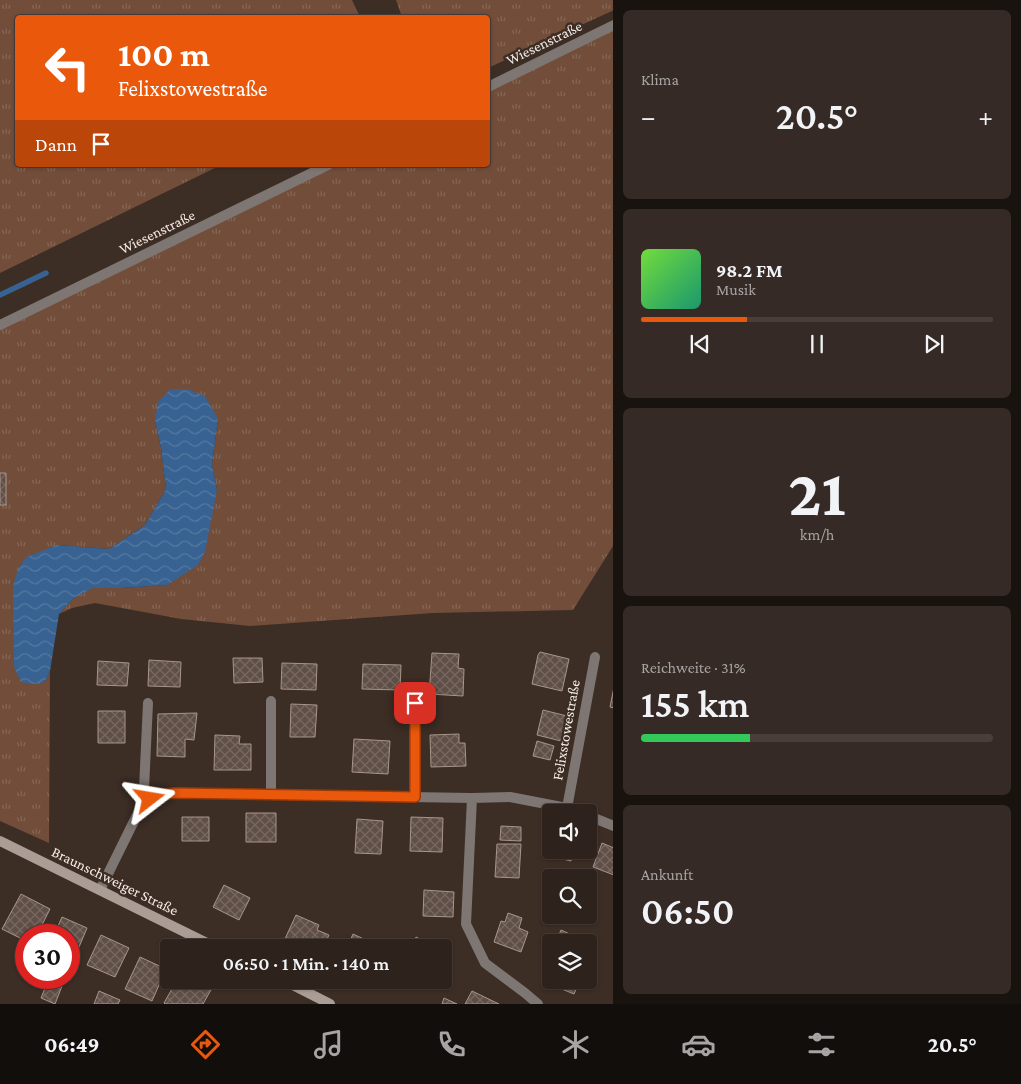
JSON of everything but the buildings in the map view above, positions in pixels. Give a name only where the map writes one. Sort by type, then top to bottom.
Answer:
[{"type":"main road","name":"Braunschweiger Straße","points":[[0,841],[199,939]]},
{"type":"main road","points":[[301,989],[330,1004]]},
{"type":"street","name":"Wiesenstraße","points":[[490,86],[613,25]]},
{"type":"street","name":"Wiesenstraße","points":[[0,326],[324,167]]},
{"type":"street","name":"Felixstowestraße","points":[[568,804],[594,657]]},
{"type":"street","points":[[270,702],[271,795]]},
{"type":"street","points":[[148,703],[144,789],[150,799]]},
{"type":"street","points":[[415,703],[415,797]]},
{"type":"street","points":[[100,890],[137,815],[150,799],[158,795],[174,793],[510,797],[546,804]]},
{"type":"street","points":[[472,798],[466,924],[485,963],[538,1004]]},
{"type":"street","points":[[597,819],[613,826]]},
{"type":"green space","points":[[0,0],[352,0],[359,15],[15,15],[15,167],[217,167],[0,273]]},
{"type":"green space","points":[[396,0],[613,0],[613,10],[490,67],[490,15],[401,15]]},
{"type":"green space","points":[[613,29],[613,546],[573,610],[433,613],[250,626],[181,619],[95,603],[72,608],[59,614],[74,598],[93,587],[121,588],[167,585],[217,490],[212,464],[218,419],[155,420],[161,448],[166,489],[145,525],[109,549],[57,545],[45,682],[50,671],[49,843],[0,821],[0,329],[331,167],[490,167],[490,90]]},
{"type":"water","points":[[170,389],[187,389],[205,396],[218,419],[212,464],[217,490],[205,552],[198,565],[167,585],[93,588],[74,598],[59,614],[50,671],[45,682],[34,684],[21,682],[14,667],[13,586],[18,569],[26,557],[57,545],[109,549],[145,525],[166,489],[161,448],[155,420],[158,402]]},
{"type":"waterway","points":[[0,295],[46,273]]},
{"type":"route","points":[[150,799],[166,793],[415,797],[415,703]]}]
